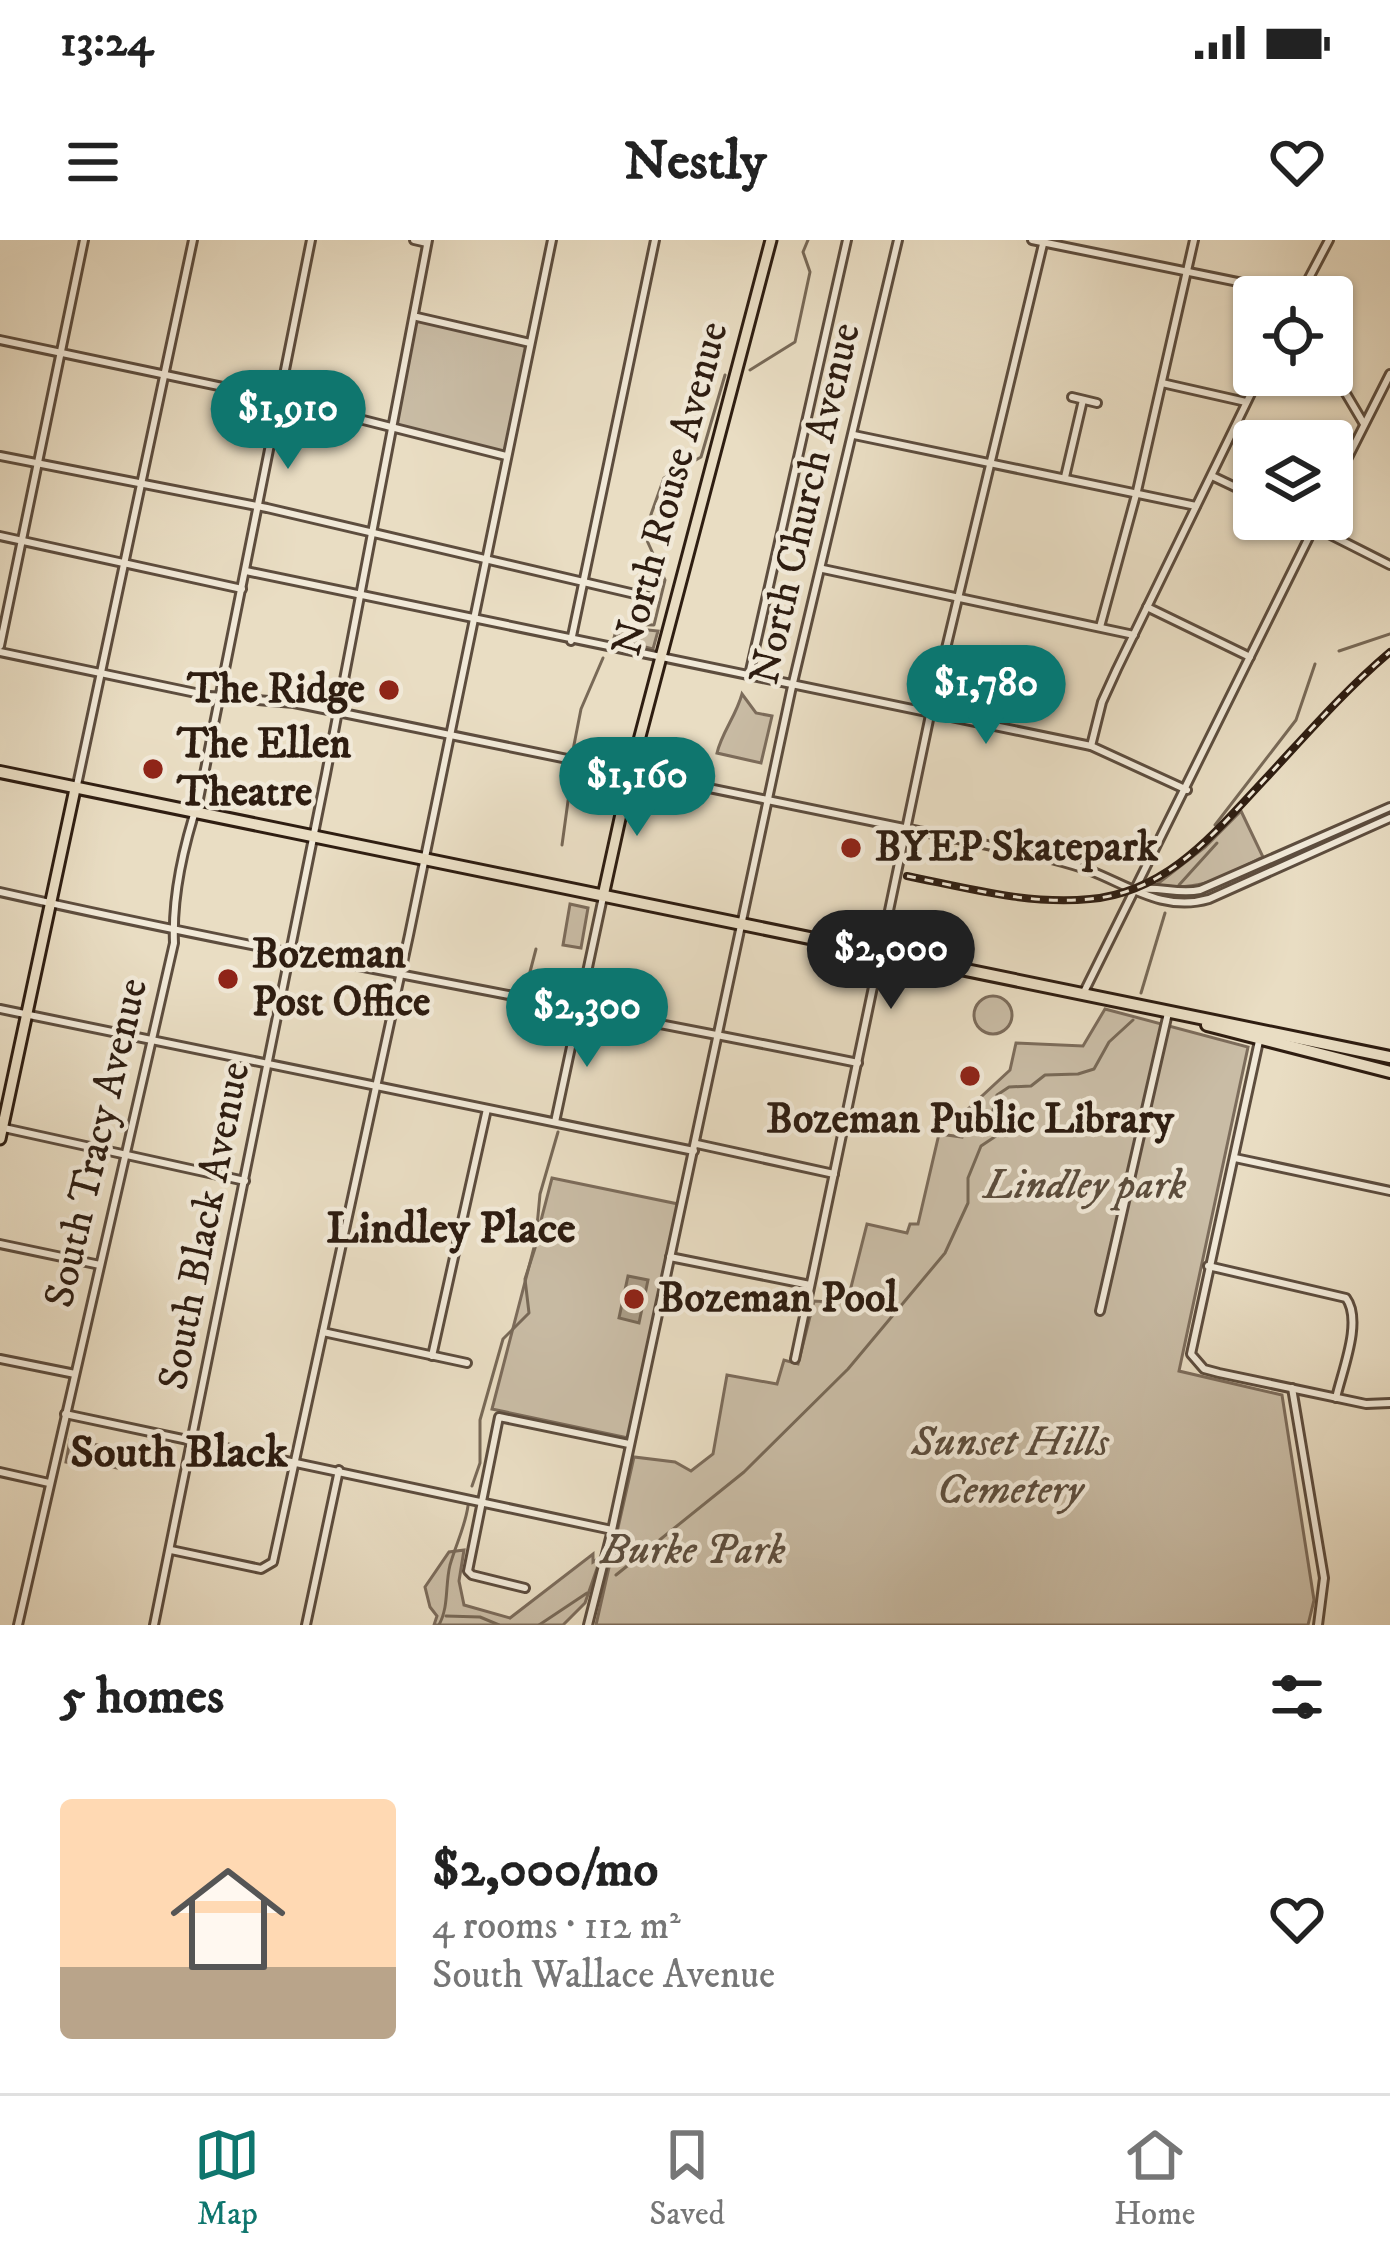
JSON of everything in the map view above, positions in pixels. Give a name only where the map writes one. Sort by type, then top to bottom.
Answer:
[{"type":"highway","points":[[0,772],[1083,994],[1260,1035],[1390,1072]]},
{"type":"highway","points":[[1260,1035],[1390,1057]]},
{"type":"main road","name":"North Rouse Avenue","points":[[603,896],[771,240]]},
{"type":"main road","points":[[1,1131],[75,789]]},
{"type":"street","points":[[84,240],[0,649],[101,673],[220,696],[275,700],[1036,855],[1171,902],[1201,901],[1390,818]]},
{"type":"street","points":[[75,789],[193,240]]},
{"type":"street","name":"South Tracy Avenue","points":[[18,1625],[152,1041],[180,874],[311,240]]},
{"type":"street","points":[[414,240],[428,241]]},
{"type":"street","points":[[170,1550],[266,1569],[273,1562],[552,240]]},
{"type":"street","points":[[571,640],[655,240]]},
{"type":"street","points":[[749,674],[847,240]]},
{"type":"street","name":"North Church Avenue","points":[[588,1625],[793,683],[898,240]]},
{"type":"street","points":[[1032,240],[1233,281]]},
{"type":"street","points":[[1100,627],[1137,491],[1194,240]]},
{"type":"street","points":[[1310,276],[1329,240]]},
{"type":"street","name":"South Black Avenue","points":[[154,1625],[428,241]]},
{"type":"street","points":[[795,1359],[930,715],[1044,241]]},
{"type":"street","points":[[415,316],[530,344]]},
{"type":"street","points":[[0,340],[280,399],[506,455]]},
{"type":"street","points":[[1353,446],[1390,374]]},
{"type":"street","points":[[1162,382],[1246,402]]},
{"type":"street","points":[[1090,746],[1102,702],[1249,396]]},
{"type":"street","points":[[1347,396],[1364,424]]},
{"type":"street","points":[[1072,397],[1097,403]]},
{"type":"street","points":[[1065,477],[1083,400]]},
{"type":"street","points":[[854,435],[1196,506]]},
{"type":"street","points":[[0,456],[259,506],[652,598]]},
{"type":"street","points":[[1212,476],[1233,486]]},
{"type":"street","points":[[0,536],[242,590]]},
{"type":"street","points":[[1083,994],[1308,540]]},
{"type":"street","points":[[1346,540],[1390,565]]},
{"type":"street","points":[[823,569],[1134,634]]},
{"type":"street","points":[[246,571],[1090,746],[1187,790]]},
{"type":"street","points":[[1147,607],[1250,657]]},
{"type":"street","points":[[1135,890],[1149,886],[1181,893],[1201,890],[1390,807]]},
{"type":"street","points":[[0,892],[173,931],[858,1063]]},
{"type":"street","points":[[555,1122],[603,896]]},
{"type":"street","points":[[0,1009],[834,1174]]},
{"type":"street","points":[[1100,1311],[1168,1013]]},
{"type":"street","points":[[1260,1035],[1190,1348],[1204,1369],[1366,1404],[1390,1402]]},
{"type":"street","points":[[432,1356],[487,1109]]},
{"type":"street","points":[[1,1131],[245,1180]]},
{"type":"street","points":[[1233,1157],[1390,1191]]},
{"type":"street","points":[[0,1244],[100,1265]]},
{"type":"street","points":[[670,1257],[810,1285]]},
{"type":"street","points":[[1208,1265],[1333,1292],[1348,1301],[1352,1322],[1336,1397]]},
{"type":"street","points":[[323,1332],[467,1363]]},
{"type":"street","points":[[0,1359],[75,1375]]},
{"type":"street","points":[[1292,1388],[1324,1574],[1318,1625]]},
{"type":"street","points":[[65,1414],[612,1530]]},
{"type":"street","points":[[525,1588],[469,1573],[500,1417],[629,1444]]},
{"type":"street","points":[[306,1625],[339,1470]]},
{"type":"street","points":[[0,1472],[50,1483]]},
{"type":"green space","points":[[415,317],[530,343],[506,456],[394,428]]},
{"type":"green space","points":[[620,627],[658,631],[653,649],[617,640]]},
{"type":"green space","points":[[742,694],[756,713],[772,716],[761,763],[717,753]]},
{"type":"green space","points":[[1241,811],[1263,857],[1200,884],[1156,885],[1205,847]]},
{"type":"green space","points":[[570,904],[588,908],[581,948],[563,945]]},
{"type":"green space","points":[[993,996],[1006,1002],[1012,1015],[1006,1028],[993,1034],[980,1028],[974,1015],[980,1002]]},
{"type":"green space","points":[[1105,1009],[1248,1047],[1179,1371],[1282,1395],[1314,1600],[1308,1625],[596,1625],[634,1457],[675,1462],[691,1471],[713,1454],[727,1375],[777,1384],[784,1360],[798,1364],[814,1301],[847,1303],[867,1224],[907,1233],[910,1224],[918,1224],[939,1134],[962,1137],[968,1109],[1010,1070],[1016,1043],[1083,1046]]},
{"type":"green space","points":[[552,1178],[678,1204],[628,1438],[492,1409]]},
{"type":"green space","points":[[70,1440],[120,1449],[117,1468],[90,1458],[88,1466],[66,1462]]},
{"type":"green space","points":[[464,1550],[459,1581],[464,1605],[510,1618],[593,1554],[593,1562],[601,1557],[585,1603],[563,1625],[434,1625],[437,1616],[425,1587],[449,1552]]},
{"type":"shaded area","name":"Bozeman Pool","points":[[628,1276],[648,1280],[639,1323],[619,1318]]},
{"type":"waterway","points":[[750,370],[795,342],[810,272],[803,252],[808,240]]},
{"type":"waterway","points":[[614,638],[618,624],[654,625],[665,580],[644,534],[664,478],[701,457],[725,375]]},
{"type":"waterway","points":[[1339,651],[1390,634]]},
{"type":"waterway","points":[[573,750],[581,709],[603,658]]},
{"type":"waterway","points":[[1215,825],[1296,720],[1315,664]]},
{"type":"waterway","points":[[562,845],[572,772]]},
{"type":"waterway","points":[[1179,885],[1217,843]]},
{"type":"waterway","points":[[1141,993],[1165,913]]},
{"type":"waterway","points":[[525,991],[536,949]]},
{"type":"waterway","points":[[616,1575],[744,1472],[848,1369],[945,1253],[968,1203],[968,1178],[981,1146],[996,1136],[990,1121],[997,1095],[1009,1087],[1031,1086],[1045,1075],[1094,1069],[1109,1042],[1133,1020]]},
{"type":"waterway","points":[[472,1486],[480,1463],[480,1420],[503,1339],[529,1313],[525,1279],[535,1248],[540,1194],[558,1132]]},
{"type":"waterway","points":[[439,1625],[468,1506]]},
{"type":"waterway","points":[[539,1625],[587,1593]]},
{"type":"waterway","points":[[446,1616],[480,1617],[499,1625]]},
{"type":"railway","points":[[907,876],[1044,900],[1090,899],[1144,885],[1189,856],[1390,652]]},
{"type":"place","name":"The Ridge","points":[[389,690]]},
{"type":"place","name":"The Ellen Theatre","points":[[153,769]]},
{"type":"place","name":"BYEP Skatepark","points":[[851,848]]},
{"type":"place","name":"Bozeman Post Office","points":[[228,979]]},
{"type":"place","name":"Bozeman Public Library","points":[[970,1076]]},
{"type":"place","name":"Bozeman Pool","points":[[634,1299]]},
{"type":"district","name":"Lindley Place","points":[[451,1229]]},
{"type":"district","name":"South Black","points":[[179,1453]]},
{"type":"park label","name":"Lindley park","points":[[1085,1186]]},
{"type":"park label","name":"Sunset Hills Cemetery","points":[[1010,1467]]},
{"type":"park label","name":"Burke Park","points":[[693,1551]]}]
